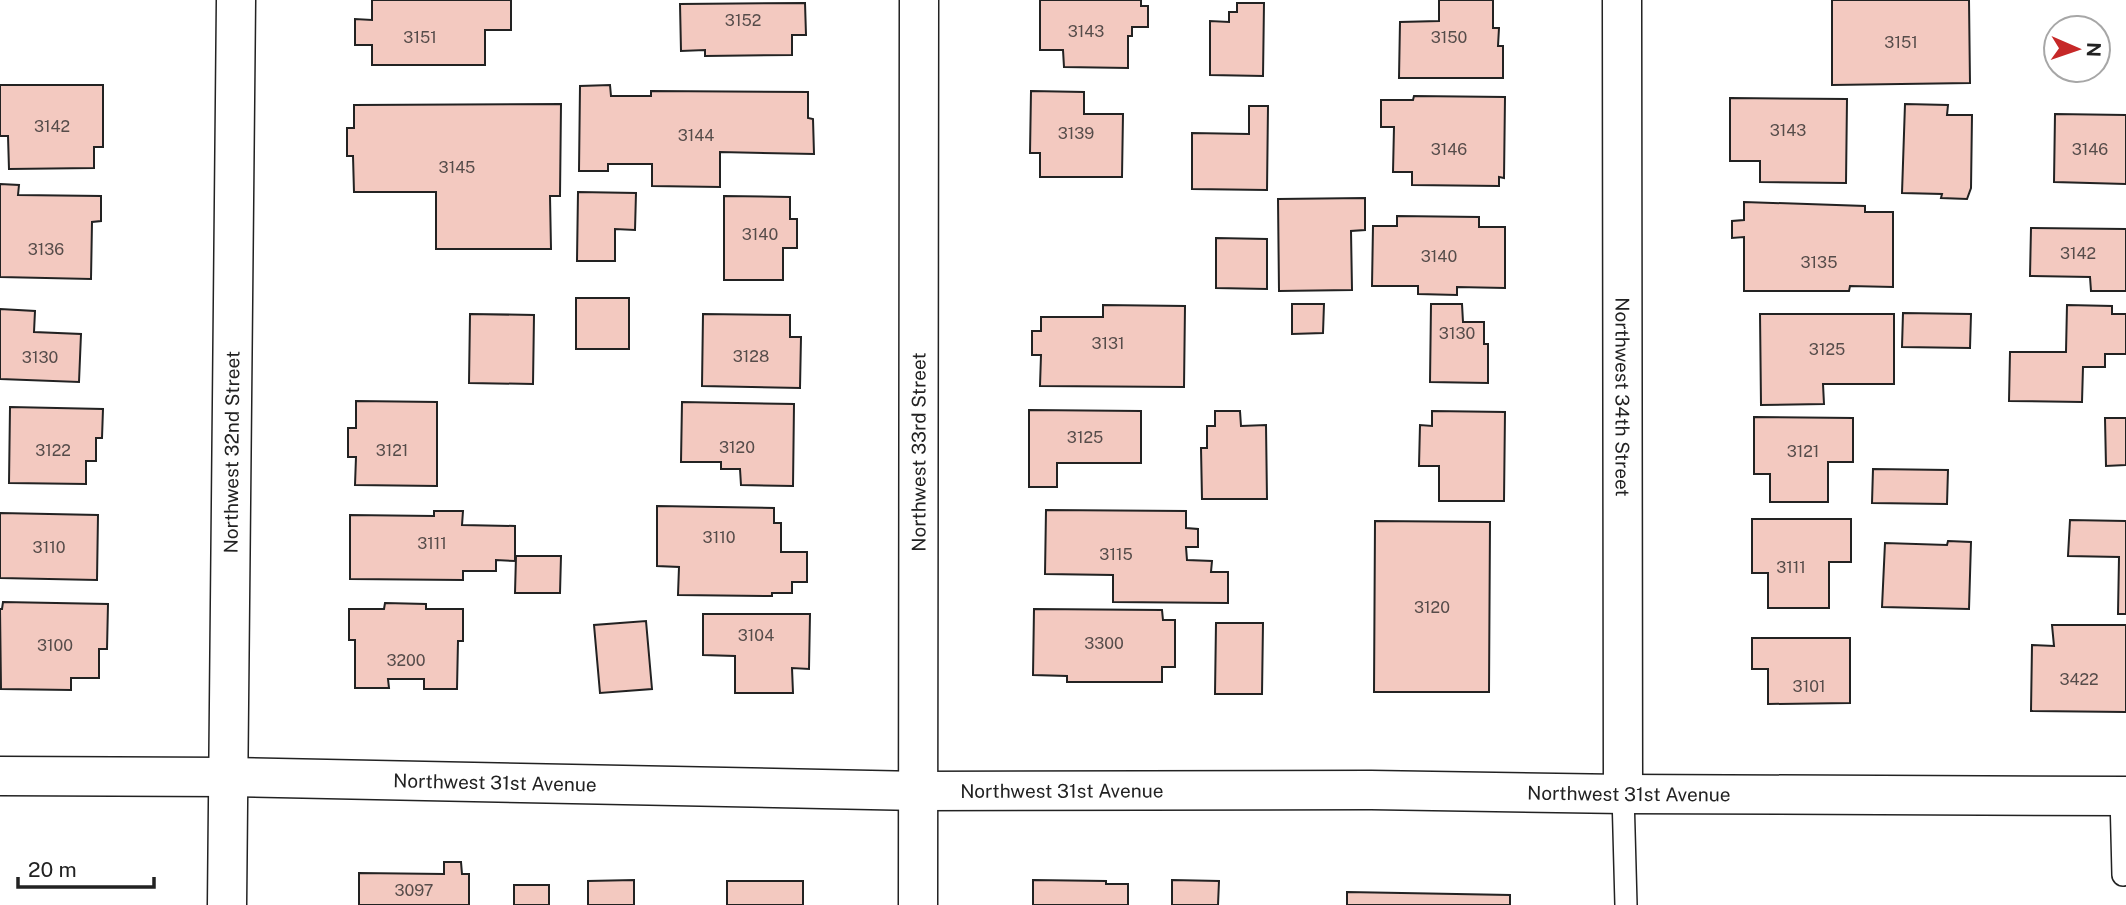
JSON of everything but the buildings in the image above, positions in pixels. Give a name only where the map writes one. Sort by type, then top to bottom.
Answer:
[{"type":"street","name":"Northwest 32nd Street","points":[[228,905],[236,0]]},
{"type":"street","name":"Northwest 33rd Street","points":[[918,905],[919,0]]},
{"type":"street","name":"Northwest 34th Street","points":[[1622,0],[1623,794]]},
{"type":"street","name":"Northwest 31st Avenue","points":[[0,776],[228,777],[919,790],[2124,795]]},
{"type":"lane","points":[[1623,794],[1626,905]]},
{"type":"lane","points":[[2123,875],[2124,795]]}]
